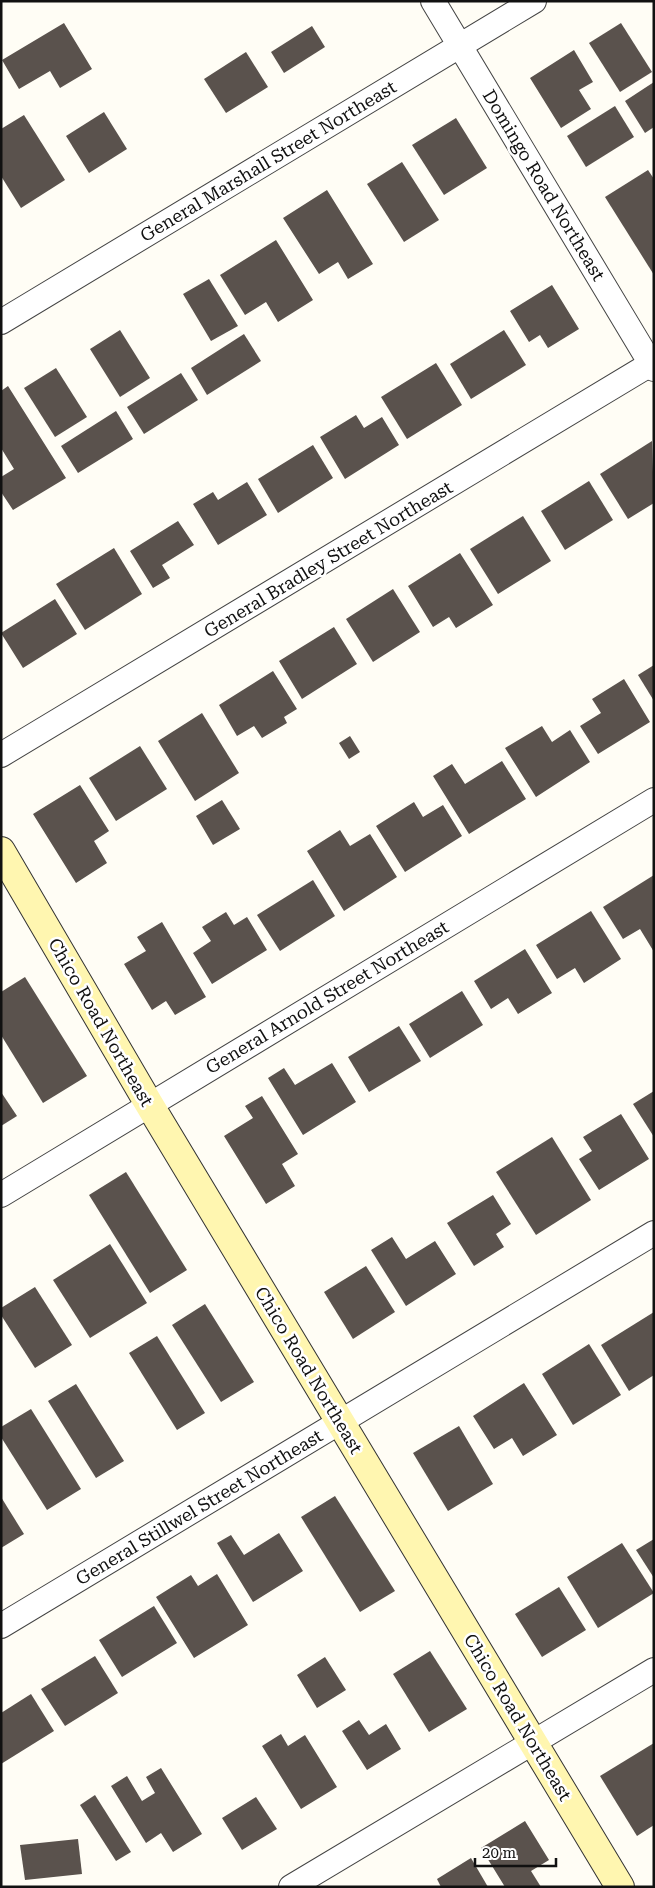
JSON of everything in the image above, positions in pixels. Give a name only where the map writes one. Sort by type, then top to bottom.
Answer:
[{"type":"street","name":"Domingo Road Northeast","points":[[433,1],[653,365]]},
{"type":"street","name":"General Marshall Street Northeast","points":[[1,322],[534,1]]},
{"type":"street","name":"General Bradley Street Northeast","points":[[1,755],[653,365]]},
{"type":"street","name":"General Arnold Street Northeast","points":[[1,1195],[654,800]]},
{"type":"street","name":"Chico Road Northeast","points":[[1,852],[149,1104],[534,1741],[620,1887]]},
{"type":"street","name":"General Stillwel Street Northeast","points":[[1,1626],[654,1233]]},
{"type":"street","points":[[291,1887],[654,1670]]},
{"type":"building","points":[[64,23],[92,69],[60,88],[50,71],[19,89],[2,60]]},
{"type":"building","points":[[621,23],[652,72],[620,92],[589,43]]},
{"type":"building","points":[[312,26],[325,47],[284,73],[271,52]]},
{"type":"building","points":[[574,50],[593,82],[579,90],[591,109],[561,128],[530,78]]},
{"type":"building","points":[[246,52],[268,87],[226,113],[204,79]]},
{"type":"building","points":[[654,82],[654,127],[645,133],[625,101]]},
{"type":"building","points":[[615,106],[634,137],[586,167],[567,136]]},
{"type":"building","points":[[104,112],[127,149],[89,173],[66,136]]},
{"type":"building","points":[[24,115],[65,180],[21,208],[1,176],[1,129]]},
{"type":"building","points":[[456,118],[487,168],[444,195],[412,145]]},
{"type":"building","points":[[402,162],[439,220],[404,242],[367,184]]},
{"type":"building","points":[[648,170],[654,179],[654,275],[605,197]]},
{"type":"building","points":[[327,190],[373,264],[348,279],[338,262],[319,274],[283,218]]},
{"type":"building","points":[[276,240],[313,300],[278,322],[266,302],[245,315],[220,275]]},
{"type":"building","points":[[209,279],[238,326],[211,341],[183,294]]},
{"type":"building","points":[[552,285],[579,329],[548,348],[540,335],[529,342],[510,311]]},
{"type":"building","points":[[120,330],[150,378],[120,397],[90,349]]},
{"type":"building","points":[[504,330],[526,365],[471,399],[450,364]]},
{"type":"building","points":[[244,334],[261,361],[207,395],[191,368]]},
{"type":"building","points":[[436,363],[462,405],[407,439],[381,397]]},
{"type":"building","points":[[56,368],[87,417],[55,437],[24,388]]},
{"type":"building","points":[[181,373],[198,400],[144,434],[127,407]]},
{"type":"building","points":[[8,386],[66,478],[13,510],[1,492],[1,477],[14,469],[1,448],[1,391]]},
{"type":"building","points":[[116,411],[133,439],[78,473],[61,446]]},
{"type":"building","points":[[356,415],[364,428],[382,417],[399,445],[345,479],[320,437]]},
{"type":"building","points":[[652,441],[654,503],[628,519],[600,474]]},
{"type":"building","points":[[313,445],[333,478],[278,513],[258,479]]},
{"type":"building","points":[[589,481],[613,520],[565,550],[541,511]]},
{"type":"building","points":[[247,482],[267,515],[218,545],[193,504],[213,492],[218,500]]},
{"type":"building","points":[[523,516],[551,561],[498,594],[470,549]]},
{"type":"building","points":[[178,521],[194,545],[162,565],[170,578],[153,588],[130,551]]},
{"type":"building","points":[[114,548],[142,594],[85,630],[56,584]]},
{"type":"building","points":[[460,553],[493,605],[456,628],[449,617],[433,627],[408,586]]},
{"type":"building","points":[[393,589],[420,632],[373,662],[346,619]]},
{"type":"building","points":[[55,599],[77,634],[23,668],[1,633]]},
{"type":"building","points":[[334,627],[357,664],[302,699],[279,661]]},
{"type":"building","points":[[654,665],[654,701],[638,675]]},
{"type":"building","points":[[273,671],[297,709],[284,717],[287,723],[262,738],[254,726],[237,736],[219,705]]},
{"type":"building","points":[[624,679],[650,722],[598,754],[580,726],[601,713],[592,699]]},
{"type":"building","points":[[202,713],[239,773],[195,801],[158,741]]},
{"type":"building","points":[[542,726],[552,742],[570,730],[590,762],[536,797],[505,748]]},
{"type":"building","points":[[350,736],[360,752],[349,759],[339,743]]},
{"type":"building","points":[[140,746],[167,789],[116,821],[89,778]]},
{"type":"building","points":[[502,761],[526,799],[469,834],[433,776],[452,764],[465,784]]},
{"type":"building","points":[[80,785],[109,831],[94,841],[107,863],[76,883],[33,814]]},
{"type":"building","points":[[222,800],[240,829],[213,845],[196,816]]},
{"type":"building","points":[[414,802],[423,817],[443,805],[462,836],[405,872],[376,826]]},
{"type":"building","points":[[340,830],[350,846],[370,834],[397,877],[344,911],[307,851]]},
{"type":"building","points":[[654,875],[654,952],[640,929],[623,939],[603,907]]},
{"type":"building","points":[[313,880],[335,916],[280,951],[257,915]]},
{"type":"building","points":[[591,911],[621,959],[584,983],[575,968],[557,979],[536,945]]},
{"type":"building","points":[[226,912],[234,925],[247,917],[267,950],[212,984],[193,953],[211,941],[202,927]]},
{"type":"building","points":[[162,922],[206,997],[175,1015],[166,1001],[152,1010],[124,964],[146,951],[137,937]]},
{"type":"building","points":[[525,949],[552,993],[518,1014],[508,998],[491,1009],[474,981]]},
{"type":"building","points":[[25,977],[87,1076],[43,1103],[1,1035],[1,992]]},
{"type":"building","points":[[462,991],[483,1025],[430,1058],[409,1024]]},
{"type":"building","points":[[399,1026],[421,1061],[369,1092],[348,1057]]},
{"type":"building","points":[[332,1063],[356,1102],[303,1135],[268,1078],[284,1068],[295,1085]]},
{"type":"building","points":[[654,1091],[654,1137],[633,1104]]},
{"type":"building","points":[[1,1092],[17,1116],[1,1126]]},
{"type":"building","points":[[262,1096],[298,1154],[282,1164],[295,1186],[266,1204],[224,1136],[253,1118],[245,1106]]},
{"type":"building","points":[[621,1114],[649,1159],[599,1190],[579,1159],[592,1151],[583,1137]]},
{"type":"building","points":[[552,1137],[591,1200],[536,1235],[496,1172]]},
{"type":"building","points":[[126,1172],[187,1270],[150,1293],[89,1195]]},
{"type":"building","points":[[493,1195],[511,1224],[496,1234],[504,1247],[474,1266],[447,1223]]},
{"type":"building","points":[[392,1237],[406,1259],[435,1241],[456,1274],[406,1306],[371,1250]]},
{"type":"building","points":[[110,1244],[147,1303],[90,1338],[53,1280]]},
{"type":"building","points":[[366,1266],[395,1312],[353,1339],[324,1292]]},
{"type":"building","points":[[35,1287],[72,1345],[35,1368],[1,1315],[1,1308]]},
{"type":"building","points":[[205,1304],[254,1382],[221,1402],[172,1325]]},
{"type":"building","points":[[654,1312],[654,1375],[629,1391],[601,1345]]},
{"type":"building","points":[[157,1336],[205,1413],[177,1430],[129,1353]]},
{"type":"building","points":[[589,1344],[621,1395],[573,1425],[542,1374]]},
{"type":"building","points":[[524,1383],[557,1435],[523,1456],[512,1438],[494,1449],[473,1416]]},
{"type":"building","points":[[76,1384],[124,1461],[96,1478],[48,1401]]},
{"type":"building","points":[[31,1409],[81,1489],[47,1510],[1,1437],[1,1427]]},
{"type":"building","points":[[459,1426],[493,1484],[448,1511],[413,1453]]},
{"type":"building","points":[[335,1496],[395,1591],[360,1612],[301,1517]]},
{"type":"building","points":[[1,1497],[24,1534],[1,1548]]},
{"type":"building","points":[[279,1533],[303,1571],[253,1602],[217,1543],[231,1535],[244,1555]]},
{"type":"building","points":[[654,1539],[654,1578],[636,1550]]},
{"type":"building","points":[[622,1543],[654,1593],[598,1628],[567,1577]]},
{"type":"building","points":[[217,1574],[248,1625],[194,1658],[156,1597],[191,1575],[198,1586]]},
{"type":"building","points":[[559,1587],[586,1630],[542,1657],[515,1614]]},
{"type":"building","points":[[154,1606],[177,1643],[122,1677],[99,1640]]},
{"type":"building","points":[[430,1651],[467,1709],[429,1732],[393,1674]]},
{"type":"building","points":[[95,1656],[118,1693],[65,1726],[41,1689]]},
{"type":"building","points":[[325,1657],[346,1690],[317,1708],[297,1675]]},
{"type":"building","points":[[31,1694],[54,1731],[1,1764],[1,1713]]},
{"type":"building","points":[[359,1720],[369,1735],[386,1724],[401,1749],[367,1770],[342,1731]]},
{"type":"building","points":[[281,1734],[288,1746],[305,1735],[337,1787],[301,1809],[262,1746]]},
{"type":"building","points":[[654,1743],[654,1825],[637,1836],[600,1776]]},
{"type":"building","points":[[161,1768],[202,1834],[173,1852],[161,1833],[146,1843],[111,1786],[127,1776],[142,1801],[155,1793],[146,1777]]},
{"type":"building","points":[[95,1795],[131,1852],[116,1861],[80,1805]]},
{"type":"building","points":[[256,1797],[277,1829],[242,1850],[222,1818]]},
{"type":"building","points":[[525,1821],[549,1860],[531,1871],[541,1887],[505,1887],[481,1848]]},
{"type":"building","points":[[78,1839],[82,1874],[25,1880],[20,1845]]},
{"type":"building","points":[[471,1858],[488,1887],[441,1887],[437,1879]]}]
